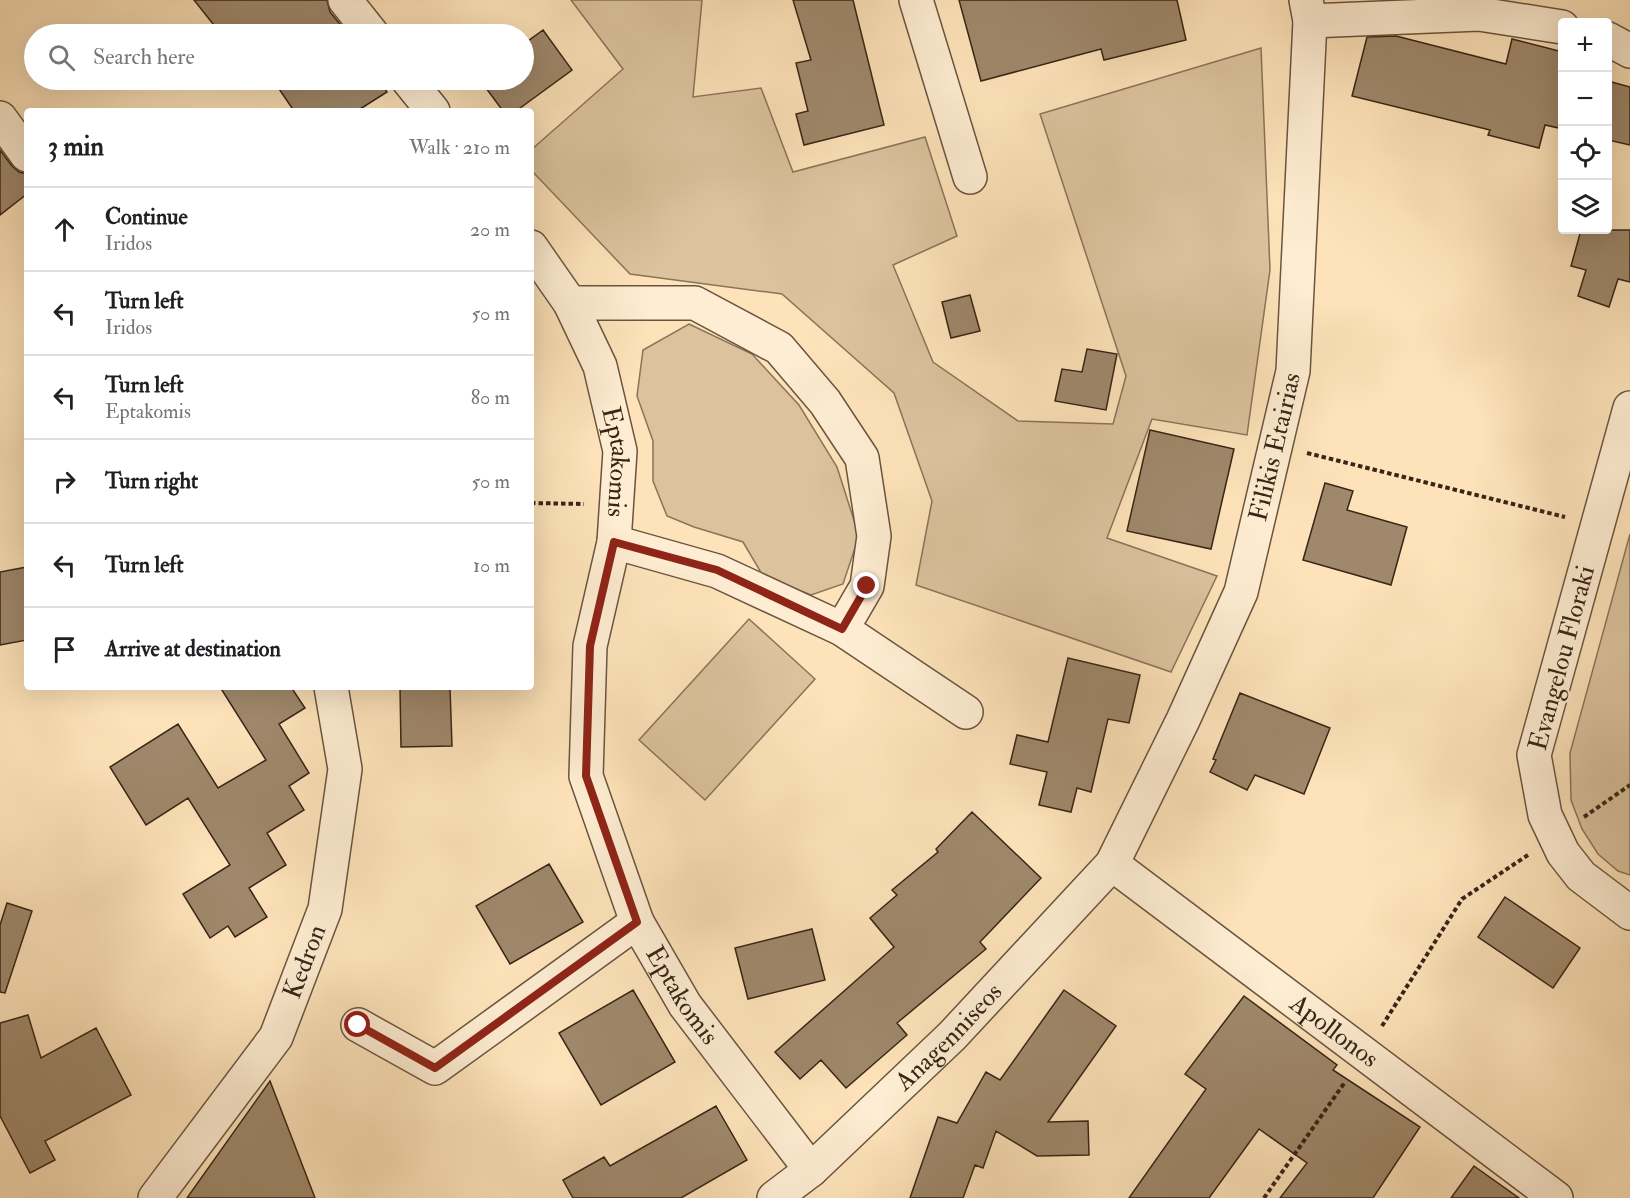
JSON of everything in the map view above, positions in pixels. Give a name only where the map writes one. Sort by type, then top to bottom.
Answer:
[{"type":"street","points":[[345,0],[364,24]]},
{"type":"street","points":[[916,0],[970,177]]},
{"type":"street","points":[[1308,11],[1479,14],[1558,26]]},
{"type":"street","name":"Filikis Etairias","points":[[1112,864],[1183,720],[1241,592],[1293,371],[1308,11]]},
{"type":"street","points":[[1612,41],[1630,51]]},
{"type":"street","points":[[416,90],[431,108]]},
{"type":"street","points":[[0,118],[24,151]]},
{"type":"street","name":"Eptakomis","points":[[534,251],[570,303],[600,366],[620,451],[614,542],[590,646],[586,776],[637,922],[685,1005],[811,1170]]},
{"type":"street","points":[[570,303],[695,303],[778,348],[825,402],[862,458],[874,536],[867,586],[842,629]]},
{"type":"street","name":"Evangelou Floraki","points":[[1630,408],[1534,755],[1545,815],[1563,853],[1581,876],[1630,913]]},
{"type":"street","points":[[614,542],[717,570],[842,629],[966,712]]},
{"type":"street","name":"Kedron","points":[[155,1198],[276,1037],[325,909],[345,769],[332,690]]},
{"type":"street","name":"Apollonos","points":[[1112,864],[1556,1198]]},
{"type":"street","name":"Anagenniseos","points":[[774,1198],[811,1170],[952,1036],[1112,864]]},
{"type":"street","points":[[358,1025],[435,1068],[637,922]]},
{"type":"path","points":[[1275,446],[1597,525]]},
{"type":"path","points":[[534,503],[616,504]]},
{"type":"path","points":[[1264,1198],[1365,1054],[1462,899],[1630,785]]},
{"type":"shaded area","points":[[571,0],[702,0],[693,97],[761,88],[793,172],[925,137],[957,236],[893,265],[933,362],[1018,421],[1113,424],[1126,376],[1040,114],[1261,48],[1270,270],[1247,435],[1152,419],[1107,538],[1217,576],[1171,672],[916,585],[932,501],[894,393],[782,294],[630,274],[534,173],[534,147],[623,69]]},
{"type":"shaded area","points":[[689,324],[752,354],[799,405],[837,467],[859,536],[843,584],[811,595],[763,576],[743,542],[667,516],[653,481],[653,441],[637,396],[643,350]]},
{"type":"shaded area","points":[[1630,534],[1630,875],[1618,871],[1598,854],[1582,829],[1571,800],[1570,753]]},
{"type":"shaded area","points":[[749,619],[815,679],[705,800],[639,740]]},
{"type":"building","points":[[194,0],[327,0],[330,12],[340,24],[213,24]]},
{"type":"building","points":[[793,0],[853,0],[884,125],[804,145],[796,114],[808,111],[796,63],[811,60]]},
{"type":"building","points":[[959,0],[1177,0],[1186,40],[1104,60],[1101,49],[981,81]]},
{"type":"building","points":[[543,30],[572,70],[520,108],[501,108],[487,90],[534,90],[534,37]]},
{"type":"building","points":[[1396,36],[1506,64],[1512,39],[1558,51],[1558,128],[1545,125],[1539,148],[1488,135],[1490,130],[1352,96],[1367,37]]},
{"type":"building","points":[[1612,82],[1630,87],[1630,145],[1612,141]]},
{"type":"building","points":[[280,90],[386,90],[387,92],[362,108],[292,108]]},
{"type":"building","points":[[0,150],[12,166],[24,173],[24,196],[0,215]]},
{"type":"building","points":[[1612,230],[1630,230],[1630,282],[1618,279],[1609,307],[1578,296],[1586,270],[1571,266],[1580,234],[1612,234]]},
{"type":"building","points":[[970,295],[980,331],[951,338],[942,302]]},
{"type":"building","points":[[1087,349],[1117,354],[1106,410],[1055,401],[1062,369],[1082,372]]},
{"type":"building","points":[[1150,430],[1234,449],[1211,549],[1127,531]]},
{"type":"building","points":[[1325,483],[1353,491],[1347,510],[1407,527],[1391,585],[1303,560]]},
{"type":"building","points":[[24,568],[24,641],[0,645],[0,572]]},
{"type":"building","points":[[1068,658],[1140,675],[1129,723],[1108,719],[1091,792],[1077,788],[1071,812],[1039,805],[1047,772],[1010,764],[1017,735],[1048,742]]},
{"type":"building","points":[[222,690],[293,690],[305,708],[279,724],[309,773],[289,786],[304,810],[267,833],[286,865],[249,888],[267,917],[235,937],[228,926],[210,938],[183,894],[230,865],[188,798],[146,825],[110,767],[178,724],[218,788],[266,760]]},
{"type":"building","points":[[400,690],[450,690],[452,746],[401,747]]},
{"type":"building","points":[[1240,693],[1330,728],[1304,794],[1255,775],[1247,790],[1210,772],[1216,760],[1213,759]]},
{"type":"building","points":[[972,812],[1041,878],[980,942],[986,949],[897,1023],[907,1035],[846,1088],[821,1060],[800,1079],[775,1052],[894,947],[870,918],[897,895],[892,890],[938,852],[936,849]]},
{"type":"building","points":[[549,864],[583,922],[510,964],[476,906]]},
{"type":"building","points":[[1505,897],[1580,948],[1553,988],[1478,937]]},
{"type":"building","points":[[7,903],[32,911],[5,993],[0,992],[0,925]]},
{"type":"building","points":[[812,929],[825,980],[748,999],[735,948]]},
{"type":"building","points":[[633,990],[675,1062],[601,1105],[559,1033]]},
{"type":"building","points":[[1064,990],[1116,1026],[1048,1122],[1088,1121],[1089,1155],[1037,1156],[996,1131],[983,1168],[975,1165],[963,1198],[910,1198],[938,1117],[957,1123],[986,1072],[1000,1080]]},
{"type":"building","points":[[1244,996],[1337,1065],[1333,1070],[1420,1127],[1373,1198],[1280,1198],[1307,1163],[1259,1129],[1209,1198],[1129,1198],[1206,1089],[1185,1074]]},
{"type":"building","points":[[28,1015],[41,1058],[96,1028],[131,1095],[45,1141],[55,1160],[30,1173],[0,1116],[0,1023]]},
{"type":"building","points":[[270,1081],[315,1198],[187,1198]]},
{"type":"building","points":[[716,1106],[747,1160],[681,1198],[573,1198],[563,1180],[604,1157],[610,1166]]},
{"type":"building","points":[[1474,1166],[1519,1198],[1451,1198]]},
{"type":"route","points":[[358,1025],[435,1068],[637,922],[586,776],[590,646],[614,542],[717,570],[842,629],[867,586]]}]
